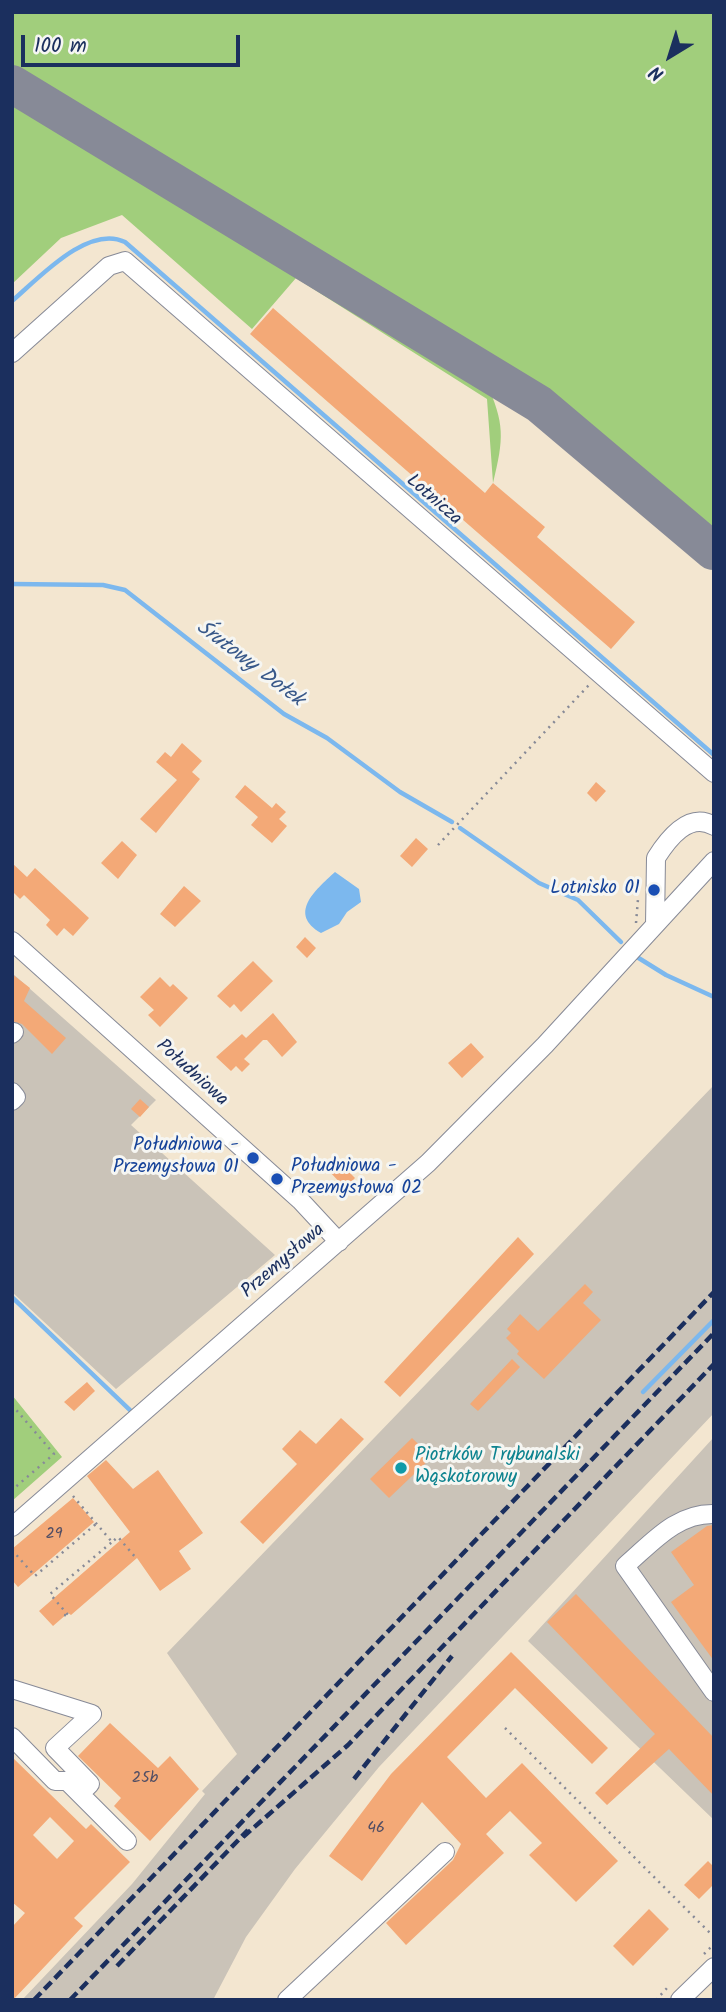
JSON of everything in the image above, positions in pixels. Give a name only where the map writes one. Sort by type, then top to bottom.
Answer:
[{"type":"street","name":"Lotnicza","points":[[12,353],[109,266],[125,261],[714,773]]},
{"type":"street","points":[[655,925],[656,858],[687,824],[702,821],[714,826]]},
{"type":"street","name":"Przemysłowa","points":[[12,1527],[428,1163],[496,1096],[714,861]]},
{"type":"street","name":"Południowa","points":[[16,949],[300,1200],[339,1242]]},
{"type":"street","points":[[12,1092],[16,1097],[12,1101]]},
{"type":"street","points":[[714,1514],[695,1514],[675,1523],[625,1566],[714,1692]]},
{"type":"street","points":[[12,1689],[92,1714],[55,1748],[90,1784],[80,1794]]},
{"type":"street","points":[[12,1737],[55,1781],[66,1781],[127,1841]]},
{"type":"street","points":[[287,2000],[445,1852]]},
{"type":"street","points":[[680,2000],[714,1967]]},
{"type":"path","points":[[438,845],[573,699],[600,675]]},
{"type":"path","points":[[12,1405],[54,1454],[12,1490]]},
{"type":"path","points":[[68,1491],[111,1542]]},
{"type":"path","points":[[12,1549],[35,1576],[96,1524]]},
{"type":"path","points":[[64,1615],[69,1616],[50,1594],[111,1542],[118,1537],[136,1558]]},
{"type":"path","points":[[505,1727],[714,1937]]},
{"type":"shaded area","points":[[12,973],[156,1100],[131,1125],[275,1255],[116,1389],[12,1292]]},
{"type":"shaded area","points":[[714,1085],[714,1413],[379,1767],[295,1869],[246,1937],[213,2000],[22,2000],[132,1884],[205,1794],[202,1791],[237,1754],[167,1653]]},
{"type":"shaded area","points":[[714,1437],[714,1820],[528,1641]]},
{"type":"green space","points":[[12,12],[714,12],[714,542],[544,398],[12,76]]},
{"type":"green space","points":[[12,102],[222,229],[486,382],[497,409],[501,431],[493,483],[487,399],[296,278],[252,329],[122,215],[61,238],[12,284]]},
{"type":"green space","points":[[12,1395],[62,1457],[12,1501]]},
{"type":"water","points":[[335,872],[359,889],[361,902],[347,912],[339,924],[321,933],[311,926],[305,910],[319,887]]},
{"type":"building","points":[[273,308],[485,493],[493,483],[545,527],[537,537],[635,622],[611,649],[250,334]]},
{"type":"building","points":[[182,743],[202,761],[192,772],[200,779],[156,833],[140,819],[177,780],[156,762],[165,752],[171,757]]},
{"type":"building","points":[[596,782],[606,791],[596,802],[587,793]]},
{"type":"building","points":[[245,785],[272,808],[276,803],[286,812],[279,819],[287,826],[272,843],[251,825],[258,817],[235,797]]},
{"type":"building","points":[[416,838],[428,849],[412,867],[400,856]]},
{"type":"building","points":[[122,841],[137,855],[118,879],[101,863]]},
{"type":"building","points":[[12,863],[27,877],[35,868],[89,918],[73,936],[64,928],[57,936],[46,925],[50,920],[24,895],[20,899],[12,891]]},
{"type":"building","points":[[184,886],[201,901],[175,927],[160,914]]},
{"type":"building","points":[[305,937],[316,948],[307,958],[296,947]]},
{"type":"building","points":[[253,961],[273,981],[241,1012],[234,1004],[230,1008],[217,996]]},
{"type":"building","points":[[12,974],[30,988],[24,1001],[66,1038],[52,1054],[22,1024],[12,1021]]},
{"type":"building","points":[[160,977],[170,987],[173,984],[188,998],[160,1027],[148,1015],[154,1010],[140,997]]},
{"type":"building","points":[[273,1013],[297,1042],[282,1057],[267,1040],[263,1040],[244,1059],[250,1064],[242,1072],[236,1066],[231,1071],[216,1057],[242,1034],[246,1038]]},
{"type":"building","points":[[471,1043],[484,1057],[462,1078],[448,1063]]},
{"type":"building","points":[[140,1099],[149,1107],[140,1117],[131,1109]]},
{"type":"building","points":[[339,1162],[355,1178],[345,1188],[329,1171]]},
{"type":"building","points":[[518,1237],[534,1254],[400,1397],[384,1382]]},
{"type":"building","points":[[585,1284],[593,1292],[583,1303],[601,1320],[544,1379],[517,1354],[519,1351],[506,1338],[511,1333],[507,1329],[520,1314],[538,1331]]},
{"type":"building","points":[[512,1359],[520,1367],[478,1411],[470,1404]]},
{"type":"building","points":[[87,1382],[95,1391],[74,1411],[64,1402]]},
{"type":"building","points":[[341,1418],[364,1439],[263,1544],[240,1522],[297,1464],[282,1449],[300,1430],[316,1444]]},
{"type":"building","name":"Piotrków Trybunalski Wąskotorowy","points":[[412,1438],[432,1457],[389,1498],[370,1479]]},
{"type":"building","points":[[106,1460],[133,1489],[158,1470],[203,1533],[179,1551],[191,1569],[160,1591],[137,1558],[71,1615],[68,1613],[53,1626],[39,1611],[130,1532],[87,1476]]},
{"type":"building","points":[[73,1498],[94,1522],[18,1587],[12,1580],[12,1549]]},
{"type":"building","points":[[714,1525],[714,1661],[671,1602],[694,1585],[671,1552],[707,1526]]},
{"type":"building","points":[[576,1594],[714,1738],[714,1796],[669,1749],[607,1805],[595,1793],[655,1734],[547,1622]]},
{"type":"building","points":[[511,1652],[608,1748],[592,1764],[515,1688],[447,1757],[486,1798],[522,1763],[618,1861],[576,1902],[529,1855],[542,1843],[510,1811],[486,1834],[504,1853],[406,1945],[386,1923],[453,1860],[461,1844],[422,1802],[362,1881],[329,1856],[391,1774]]},
{"type":"building","points":[[110,1723],[158,1768],[170,1756],[199,1789],[150,1841],[114,1806],[121,1798],[78,1756]]},
{"type":"building","points":[[12,1757],[86,1829],[91,1824],[130,1862],[74,1918],[83,1926],[13,2000],[12,1927],[25,1913],[12,1902]],"holes":[[[50,1817],[74,1841],[57,1859],[33,1835]]]},
{"type":"building","points":[[708,1861],[714,1867],[714,1884],[699,1899],[684,1885]]},
{"type":"building","points":[[649,1909],[669,1929],[633,1966],[613,1946]]},
{"type":"waterway","points":[[12,301],[50,267],[80,247],[96,240],[111,238],[125,242],[714,755]]},
{"type":"waterway","name":"Śrutowy Dołek","points":[[12,584],[103,585],[125,590],[284,714],[327,738],[400,792],[452,822]]},
{"type":"waterway","name":"Śrutowy Dołek","points":[[460,828],[539,883],[578,900],[621,942]]},
{"type":"waterway","name":"Śrutowy Dołek","points":[[637,957],[666,975],[714,997]]},
{"type":"waterway","points":[[12,1297],[130,1410]]},
{"type":"waterway","points":[[643,1392],[714,1320]]},
{"type":"taxiway","points":[[12,84],[539,404],[713,551]]},
{"type":"railway","points":[[34,2000],[714,1292]]},
{"type":"railway","points":[[70,2000],[714,1333]]},
{"type":"railway","points":[[243,1837],[348,1745],[714,1364]]},
{"type":"railway","points":[[354,1779],[452,1656]]},
{"type":"railway","points":[[117,1966],[248,1830]]},
{"type":"place","name":"Lotnisko 01","points":[[654,890]]},
{"type":"place","name":"Południowa - Przemysłowa 01","points":[[253,1158]]},
{"type":"place","name":"Południowa - Przemysłowa 02","points":[[277,1179]]},
{"type":"place","name":"Piotrków Trybunalski Wąskotorowy","points":[[401,1468]]}]
